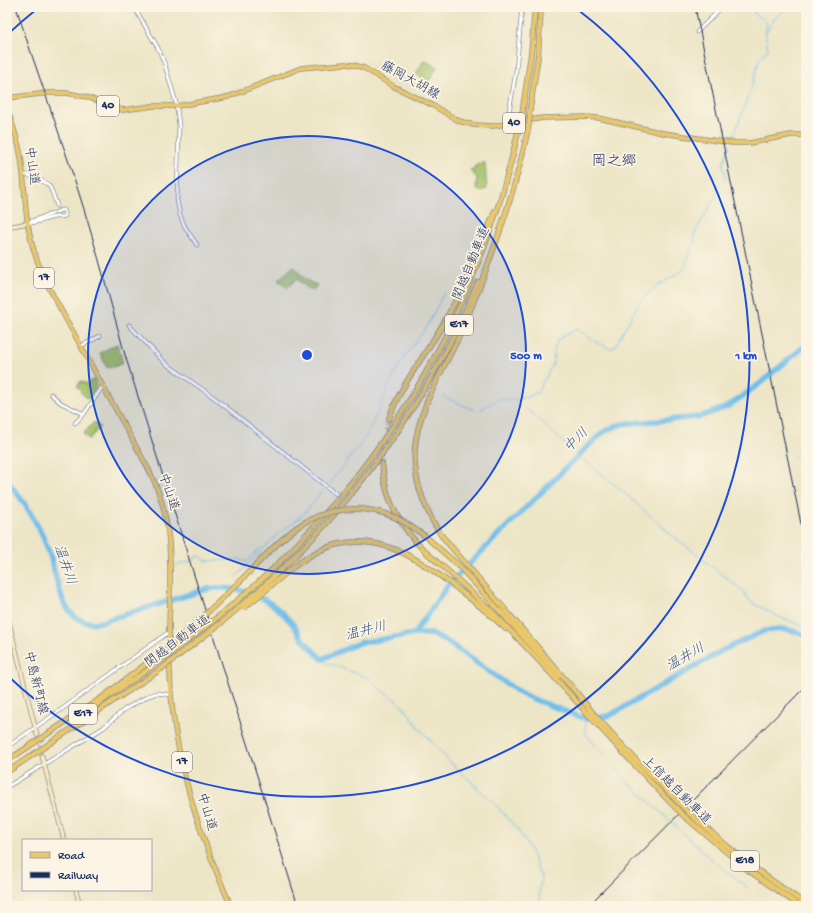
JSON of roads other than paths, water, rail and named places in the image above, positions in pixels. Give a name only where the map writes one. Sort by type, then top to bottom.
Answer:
[{"type":"highway","name":"関越自動車道","points":[[7,762],[122,688],[159,662],[218,617],[259,582],[303,538],[342,494],[391,428],[441,345],[462,303],[495,218],[510,170],[522,115],[528,81],[534,7]]},
{"type":"highway","name":"関越自動車道","points":[[7,772],[161,669],[210,633],[265,587],[342,506],[381,454],[410,412],[435,371],[458,326],[485,265],[502,220],[530,115],[541,7]]},
{"type":"highway","points":[[527,129],[516,179],[496,242],[465,322],[424,411],[417,434],[414,456],[419,492],[426,510],[436,527],[545,664]]},
{"type":"highway","points":[[388,419],[400,393],[434,340],[460,291],[482,246],[510,170]]},
{"type":"highway","points":[[382,464],[385,484],[392,505],[410,536],[540,658]]},
{"type":"highway","points":[[7,762],[102,697],[158,655],[210,610],[289,533],[314,518],[348,509],[376,511],[402,521],[425,536],[458,565],[545,664]]},
{"type":"highway","points":[[265,587],[296,565],[322,550],[354,542],[377,544],[394,548],[420,561],[462,592],[540,658]]},
{"type":"highway","name":"上信越自動車道","points":[[545,664],[552,676],[598,726],[714,843],[748,870],[800,906]]},
{"type":"highway","name":"上信越自動車道","points":[[545,664],[593,713],[679,807]]},
{"type":"highway","name":"上信越自動車道","points":[[686,814],[751,866],[806,904]]},
{"type":"main road","name":"藤岡大胡線","points":[[7,98],[47,93],[67,93],[87,97],[123,110],[133,110],[153,106],[177,106],[228,97],[301,68],[345,64],[359,66],[368,70],[394,86],[463,122],[482,126],[507,124],[543,118],[593,118],[663,132],[732,143],[750,142],[791,135],[806,135]]},
{"type":"main road","name":"中山道","points":[[7,108],[19,146],[24,175],[28,223],[32,243],[41,272],[153,477],[162,499],[170,537],[169,632],[171,695],[180,752],[192,803],[202,836],[232,906]]},
{"type":"main road","points":[[7,227],[28,223]]},
{"type":"main road","name":"中島新町線","points":[[7,614],[37,735]]},
{"type":"main road","points":[[42,756],[64,839]]},
{"type":"main road","points":[[76,891],[80,906]]},
{"type":"street","points":[[134,7],[158,48],[165,65],[177,106],[179,125],[178,200],[180,215],[185,227],[197,245]]},
{"type":"street","points":[[507,124],[516,71],[522,7]]},
{"type":"street","points":[[697,32],[722,7]]},
{"type":"street","points":[[24,175],[49,184],[57,206]]},
{"type":"street","points":[[61,210],[64,210],[66,213],[65,216],[62,217],[28,223],[33,220],[55,214],[61,210]]},
{"type":"street","points":[[129,325],[165,363],[212,396],[336,494]]},
{"type":"street","points":[[81,346],[100,336]]},
{"type":"street","points":[[75,423],[84,414],[102,386]]},
{"type":"street","points":[[51,394],[61,403],[84,414]]},
{"type":"street","points":[[7,746],[36,728],[169,632]]},
{"type":"street","points":[[7,787],[103,728],[125,709],[148,696],[157,693],[171,695]]},
{"type":"waterway","points":[[732,141],[753,83],[759,60],[768,49],[765,32],[767,23],[762,18],[754,14],[755,7]]},
{"type":"waterway","points":[[765,34],[775,18],[788,7]]},
{"type":"waterway","points":[[481,409],[500,399],[517,400],[537,393],[553,364],[557,340],[575,330],[579,330],[594,341],[610,349],[614,348],[640,301],[655,287],[681,272],[685,267],[690,250],[694,245],[694,234],[716,196],[717,186],[726,180],[723,164],[730,144]]},
{"type":"waterway","points":[[354,453],[368,433],[401,362],[427,326],[444,293]]},
{"type":"waterway","name":"中川","points":[[414,634],[448,585],[601,434],[622,424],[699,417],[727,407],[758,385],[806,345]]},
{"type":"waterway","points":[[444,397],[474,410]]},
{"type":"waterway","points":[[526,408],[574,452]]},
{"type":"waterway","points":[[794,458],[806,445]]},
{"type":"waterway","points":[[330,483],[353,454]]},
{"type":"waterway","name":"中川","points":[[576,454],[580,457]]},
{"type":"waterway","points":[[582,459],[621,490],[673,536],[742,590],[751,602],[781,618],[806,627]]},
{"type":"waterway","points":[[800,487],[806,480]]},
{"type":"waterway","name":"温井川","points":[[7,481],[26,507],[42,535],[50,555],[64,603],[70,612],[82,621],[101,622],[207,589],[218,588],[241,591],[252,594],[273,605],[293,624],[304,641],[322,659],[359,643],[414,634],[431,634],[446,641],[517,691],[533,699],[586,719],[609,716],[725,649],[764,631],[780,629],[790,630],[806,635]]},
{"type":"waterway","points":[[236,577],[278,534],[303,515],[323,490]]},
{"type":"waterway","points":[[176,565],[194,560],[199,556],[207,561],[239,559],[247,562],[261,547]]},
{"type":"waterway","points":[[322,659],[327,663],[369,678],[379,688],[404,707],[419,728],[451,763],[495,804],[517,829],[530,849],[541,877],[539,894],[542,906]]},
{"type":"waterway","points":[[586,719],[585,733],[628,782],[710,858],[748,888]]},
{"type":"tunnel","points":[[382,464],[383,444],[389,419]]},
{"type":"tunnel","points":[[38,739],[42,756]]},
{"type":"railway","points":[[16,7],[84,208],[125,355],[298,906]]},
{"type":"railway","points":[[695,7],[806,548]]},
{"type":"railway","points":[[588,906],[806,686]]},
{"type":"district","name":"岡之郷","points":[[614,162]]}]
